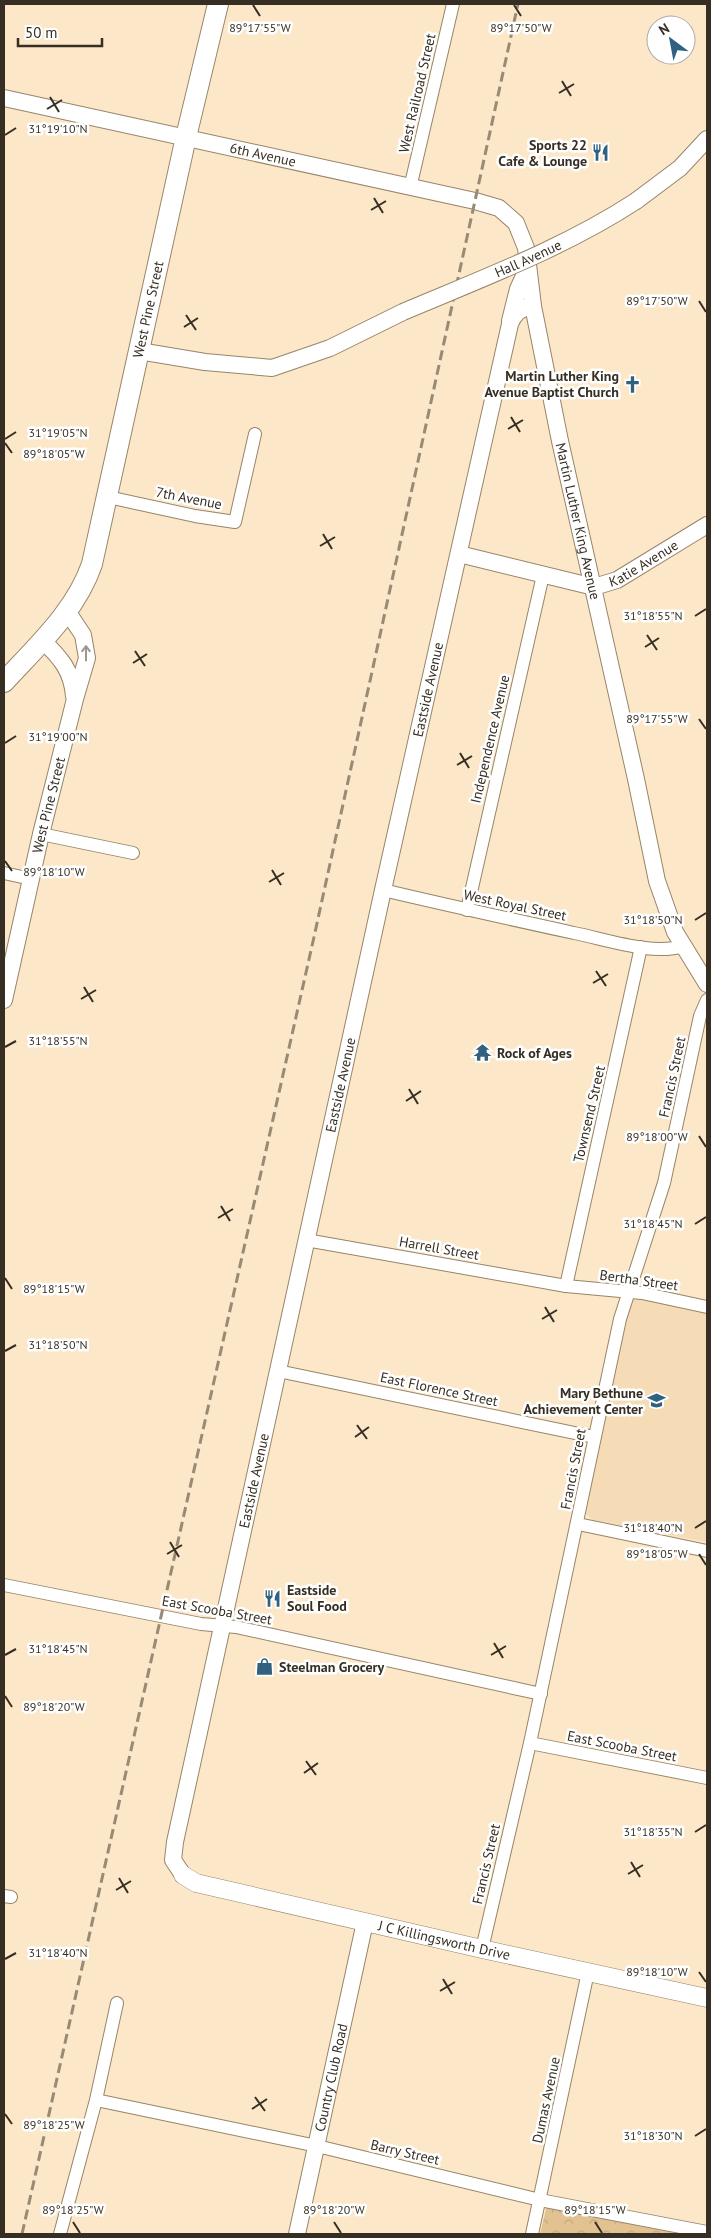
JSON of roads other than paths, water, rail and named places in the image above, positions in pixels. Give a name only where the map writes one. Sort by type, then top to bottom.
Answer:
[{"type":"main road","name":"West Pine Street","points":[[42,640],[67,611],[88,575],[108,497],[186,137],[218,4]]},
{"type":"main road","points":[[4,682],[42,640]]},
{"type":"main road","name":"J C Killingsworth Drive","points":[[183,1875],[196,1883],[482,1949],[707,1998]]},
{"type":"street","name":"West Railroad Street","points":[[410,188],[453,4]]},
{"type":"street","name":"6th Avenue","points":[[4,98],[475,201],[499,208],[516,223]]},
{"type":"street","name":"Hall Avenue","points":[[140,351],[205,362],[272,368],[330,348],[403,312],[551,249],[598,226],[636,201],[680,168],[707,139]]},
{"type":"street","name":"Martin Luther King Avenue","points":[[516,223],[526,248],[533,306],[560,441],[594,586],[657,881],[667,912],[683,946],[707,984]]},
{"type":"street","name":"Eastside Avenue","points":[[183,1875],[173,1860],[175,1842],[383,890],[518,289],[528,267]]},
{"type":"street","points":[[510,324],[516,313],[527,306],[533,306]]},
{"type":"street","name":"7th Avenue","points":[[108,497],[195,516],[235,522],[255,434]]},
{"type":"street","name":"Katie Avenue","points":[[459,554],[594,586],[617,580],[707,525]]},
{"type":"street","name":"Independence Avenue","points":[[467,910],[543,575]]},
{"type":"street","name":"West Pine Street","points":[[4,1000],[74,698],[84,669],[87,649],[83,635],[67,611]]},
{"type":"street","name":"West Pine Street","points":[[42,640],[66,666],[72,678],[74,698]]},
{"type":"street","points":[[42,834],[133,853]]},
{"type":"street","points":[[4,873],[31,879]]},
{"type":"street","name":"West Royal Street","points":[[383,890],[641,947],[672,949],[683,946]]},
{"type":"street","name":"Townsend Street","points":[[566,1286],[641,947]]},
{"type":"street","name":"Francis Street","points":[[482,1949],[541,1694],[620,1319],[664,1183],[700,1016],[707,1000]]},
{"type":"street","name":"Harrell Street","points":[[306,1240],[566,1286]]},
{"type":"street","name":"Bertha Street","points":[[566,1286],[642,1293],[707,1307]]},
{"type":"street","name":"East Florence Street","points":[[278,1372],[594,1437]]},
{"type":"street","points":[[578,1524],[707,1551]]},
{"type":"street","name":"East Scooba Street","points":[[4,1585],[202,1624],[236,1627],[541,1694]]},
{"type":"street","name":"East Scooba Street","points":[[530,1743],[707,1778]]},
{"type":"street","name":"Country Club Road","points":[[297,2234],[365,1922]]},
{"type":"street","name":"Dumas Avenue","points":[[532,2234],[588,1972]]},
{"type":"street","points":[[60,2234],[96,2100],[117,2004]]},
{"type":"street","name":"Barry Street","points":[[96,2100],[317,2146],[540,2200],[707,2232]]},
{"type":"railway","points":[[22,2234],[314,937],[518,4]]},
{"type":"place","name":"Sports 22 Cafe & Lounge","points":[[601,153]]},
{"type":"place","name":"Martin Luther King Avenue Baptist Church","points":[[633,384]]},
{"type":"place","name":"Rock of Ages","points":[[483,1053]]},
{"type":"place","name":"Mary Bethune Achievement Center","points":[[657,1401]]},
{"type":"place","name":"Eastside Soul Food","points":[[273,1598]]},
{"type":"place","name":"Steelman Grocery","points":[[265,1667]]}]
